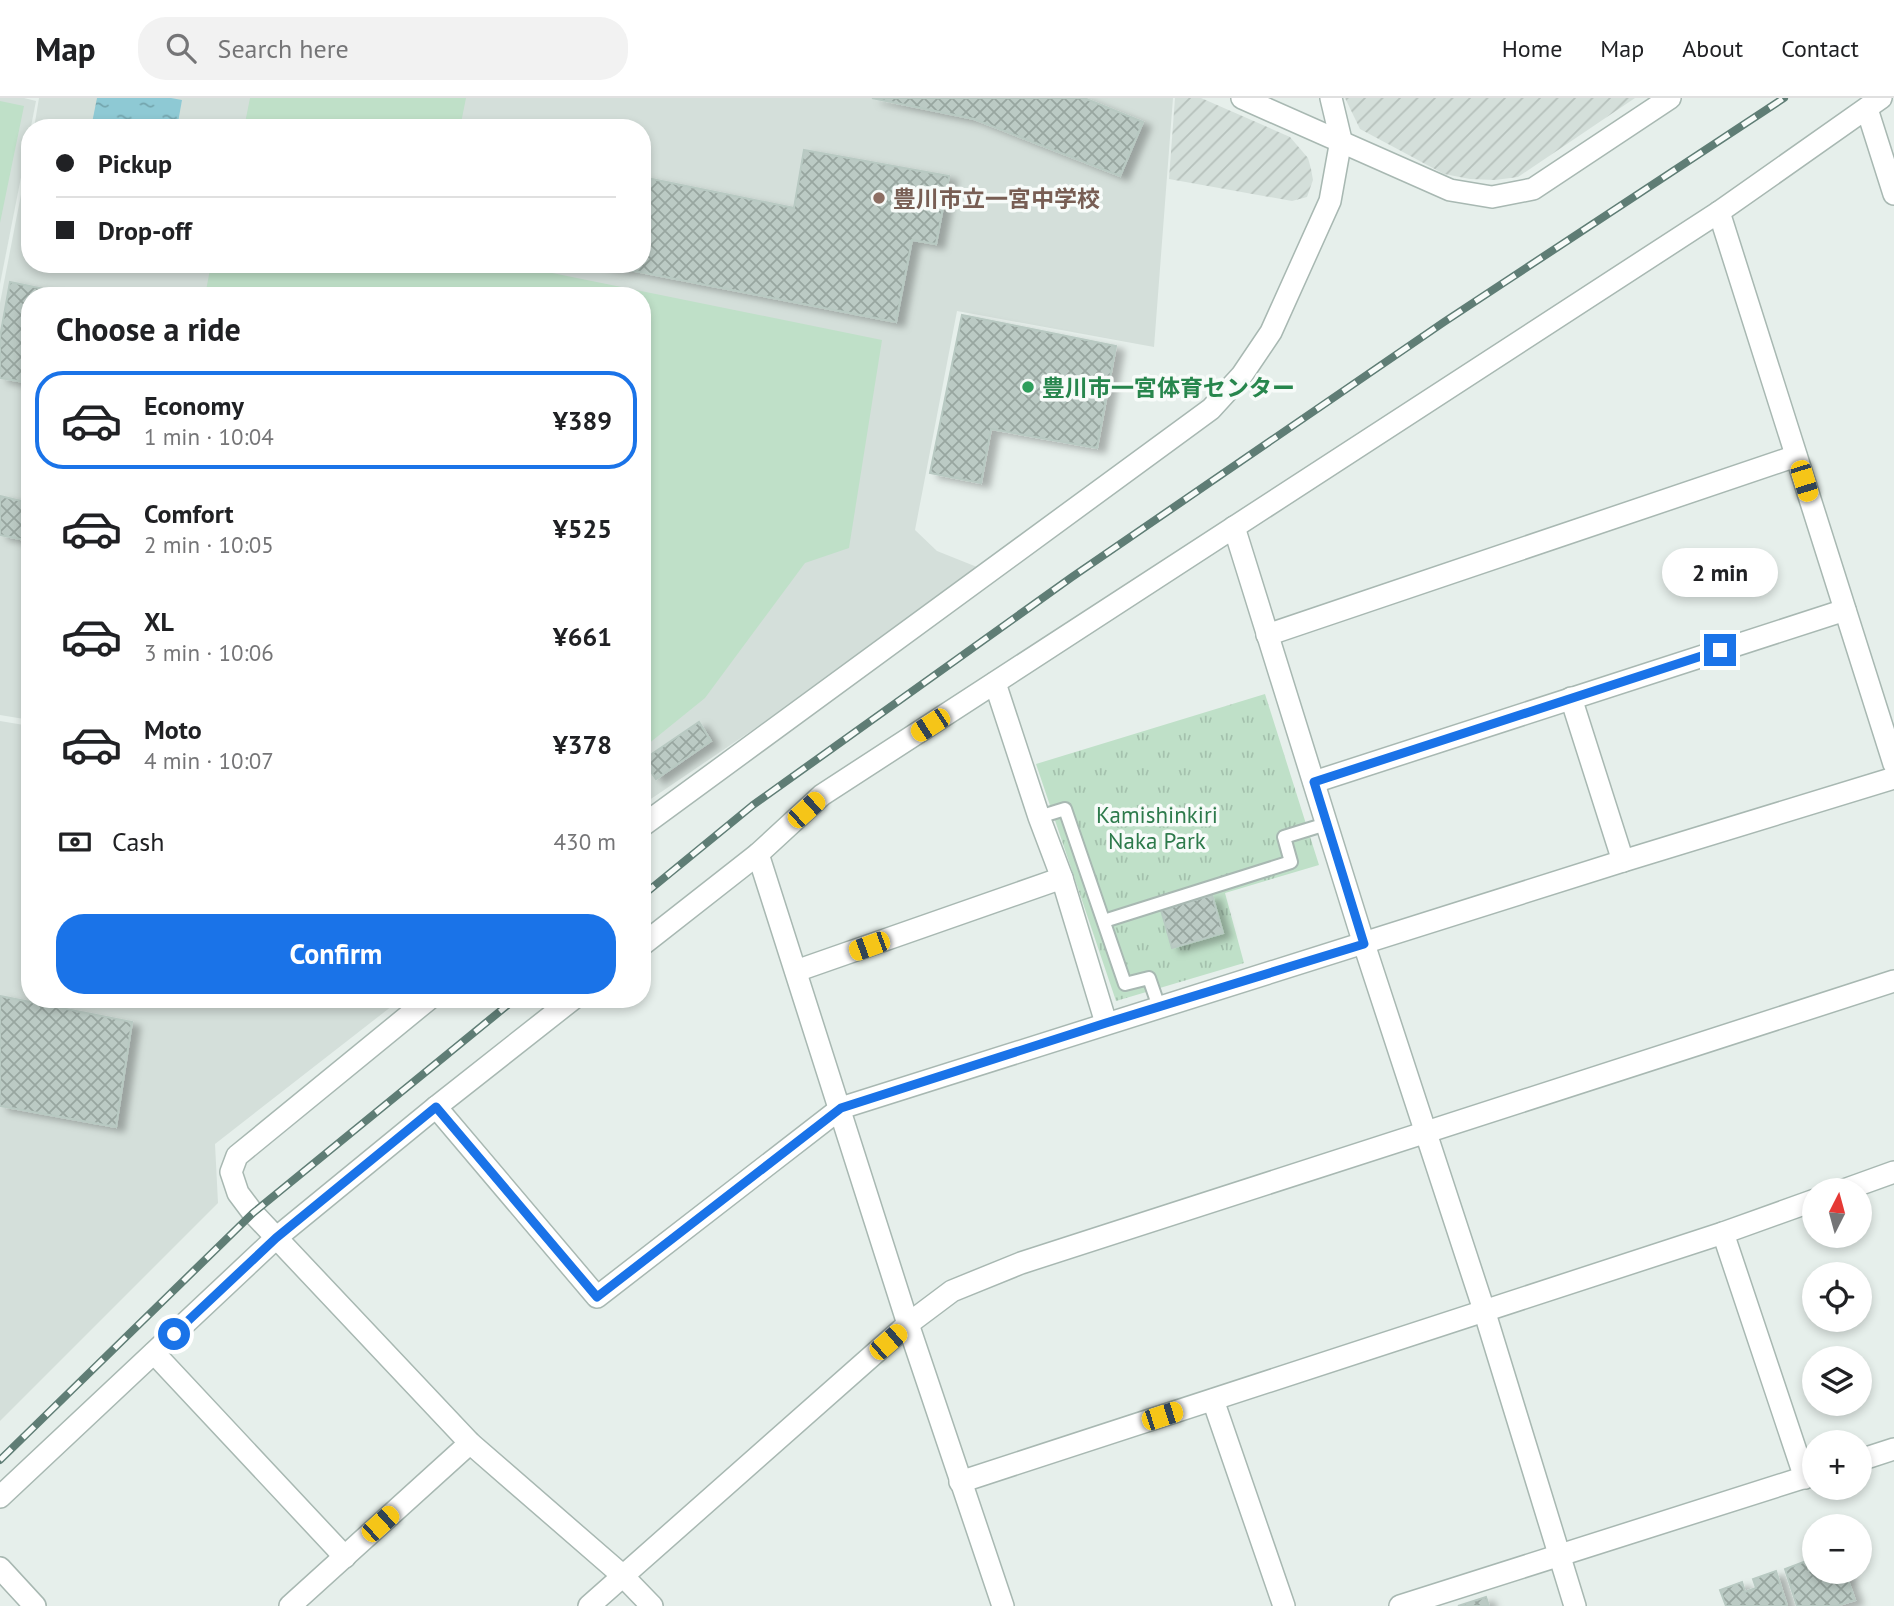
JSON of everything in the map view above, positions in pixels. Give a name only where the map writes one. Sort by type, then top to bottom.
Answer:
[{"type":"street","points":[[1242,98],[1450,190],[1492,197],[1534,190],[1670,98]]},
{"type":"street","points":[[651,819],[1211,409],[1242,375],[1271,332],[1330,201],[1340,140],[1331,98]]},
{"type":"street","points":[[651,938],[758,854],[822,795],[1719,212],[1874,103],[1894,194]]},
{"type":"street","points":[[1719,212],[1894,764]]},
{"type":"street","points":[[1267,635],[1796,456]]},
{"type":"street","points":[[1234,527],[1364,944],[1484,1310],[1575,1606]]},
{"type":"street","points":[[1314,782],[1845,610]]},
{"type":"street","points":[[995,683],[1062,878],[1106,1023]]},
{"type":"street","points":[[1571,698],[1623,861]]},
{"type":"street","points":[[436,1107],[597,1297],[841,1108],[1894,778]]},
{"type":"street","points":[[758,854],[908,1324],[1003,1606]]},
{"type":"street","points":[[796,971],[1062,878]]},
{"type":"street","points":[[589,1606],[908,1324],[952,1291],[1021,1263],[1894,981]]},
{"type":"street","points":[[418,1008],[237,1156],[231,1172],[238,1193],[276,1238],[470,1443],[622,1575],[652,1606]]},
{"type":"street","points":[[0,1497],[276,1238],[562,1008]]},
{"type":"street","points":[[1872,1180],[1894,1172]]},
{"type":"street","points":[[960,1482],[1723,1233],[1802,1205]]},
{"type":"street","points":[[1723,1233],[1802,1454]]},
{"type":"street","points":[[154,1353],[345,1557]]},
{"type":"street","points":[[1213,1400],[1284,1606]]},
{"type":"street","points":[[290,1606],[470,1443]]},
{"type":"street","points":[[1872,1456],[1894,1450]]},
{"type":"street","points":[[1400,1606],[1802,1478]]},
{"type":"street","points":[[0,1568],[35,1606]]},
{"type":"lane","points":[[1039,817],[1065,809],[1125,984],[1149,978],[1159,1007]]},
{"type":"lane","points":[[1104,920],[1291,862],[1284,837],[1326,824]]},
{"type":"shaded area","points":[[0,98],[24,98],[36,101],[32,119],[21,119],[21,177],[0,284]]},
{"type":"shaded area","points":[[39,98],[1173,98],[1154,347],[957,311],[915,530],[937,551],[987,571],[651,799],[651,287],[21,287],[21,718],[0,715],[0,303],[21,194],[21,273],[651,273],[651,119],[36,119]]},
{"type":"shaded area","points":[[1175,98],[1201,98],[1290,137],[1308,158],[1313,180],[1307,197],[1292,201],[1169,179]]},
{"type":"shaded area","points":[[1345,98],[1635,98],[1518,177],[1495,180],[1444,174],[1360,129]]},
{"type":"shaded area","points":[[0,721],[21,724],[21,1008],[389,1008],[215,1144],[218,1203],[0,1421]]},
{"type":"green space","points":[[250,98],[466,98],[462,119],[246,119]]},
{"type":"green space","points":[[0,101],[24,106],[0,223]]},
{"type":"green space","points":[[209,273],[552,273],[621,287],[207,287]]},
{"type":"green space","points":[[651,293],[882,340],[849,548],[805,563],[705,698],[651,742]]},
{"type":"green space","name":"Kamishinkiri Naka Park","points":[[1265,694],[1319,865],[1225,893],[1244,963],[1116,1001],[1036,764]]},
{"type":"water","points":[[97,98],[182,100],[179,119],[93,119]]},
{"type":"building","points":[[872,98],[1084,98],[1143,122],[1120,176],[974,119]]},
{"type":"building","points":[[804,150],[949,176],[936,244],[912,240],[896,322],[645,273],[651,273],[651,179],[794,208]]},
{"type":"building","points":[[10,282],[34,287],[21,287],[21,382],[0,378],[0,337]]},
{"type":"building","name":"豊川市一宮体育センター","points":[[962,315],[1116,346],[1097,448],[991,429],[981,483],[930,473]]},
{"type":"building","points":[[0,496],[21,501],[21,539],[0,535]]},
{"type":"building","points":[[699,722],[711,741],[656,779],[651,772],[651,755]]},
{"type":"building","points":[[1212,895],[1223,933],[1172,948],[1161,910]]},
{"type":"building","points":[[0,996],[21,1000],[21,1008],[61,1008],[132,1022],[116,1127],[0,1106]]},
{"type":"building","points":[[1802,1563],[1802,1584],[1849,1584],[1855,1600],[1836,1606],[1797,1606],[1785,1569]]},
{"type":"building","points":[[1776,1571],[1787,1606],[1726,1606],[1720,1590],[1742,1582],[1745,1592],[1756,1588],[1753,1579]]},
{"type":"building","points":[[1486,1597],[1489,1606],[1458,1606]]},
{"type":"railway","points":[[651,889],[753,805],[1072,577],[1444,322],[1784,98]]},
{"type":"railway","points":[[0,1460],[253,1213],[504,1008]]},
{"type":"place","name":"豊川市立一宮中学校","points":[[879,198]]},
{"type":"place","name":"豊川市一宮体育センター","points":[[1028,387]]},
{"type":"route","points":[[174,1334],[276,1238],[436,1107],[597,1297],[841,1108],[1364,944],[1314,782],[1720,650]]}]
